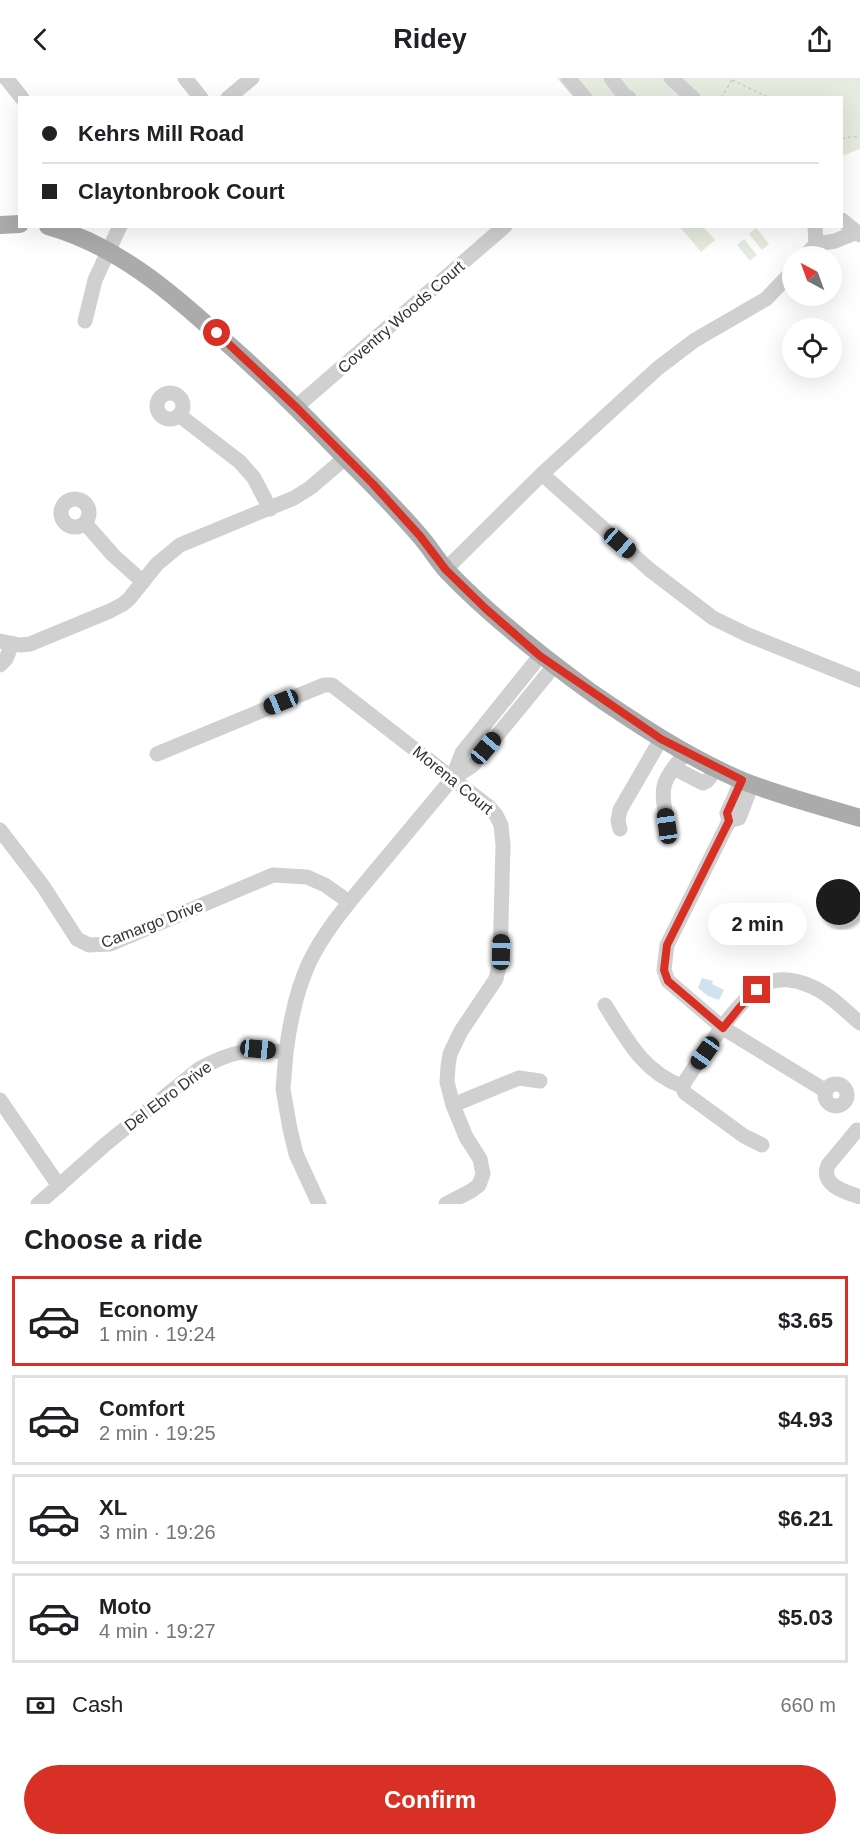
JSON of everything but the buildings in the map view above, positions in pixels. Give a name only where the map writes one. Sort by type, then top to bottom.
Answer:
[{"type":"main road","points":[[0,225],[18,224]]},
{"type":"main road","points":[[53,228],[107,251],[136,267],[171,294],[248,361],[373,484],[420,536],[446,570],[486,609],[547,661],[661,739],[717,768],[747,782],[860,818]]},
{"type":"street","points":[[6,78],[20,96]]},
{"type":"street","points":[[185,78],[199,96]]},
{"type":"street","points":[[230,96],[252,78]]},
{"type":"street","points":[[568,78],[583,96]]},
{"type":"street","points":[[611,78],[626,96]]},
{"type":"street","points":[[671,78],[691,96]]},
{"type":"street","points":[[843,221],[858,234]]},
{"type":"street","points":[[85,321],[95,280],[119,228]]},
{"type":"street","name":"Coventry Woods Court","points":[[296,407],[503,228]]},
{"type":"street","points":[[815,228],[816,244],[858,234]]},
{"type":"street","points":[[446,570],[542,474],[658,368],[695,340],[766,299],[782,282]]},
{"type":"street","points":[[179,415],[240,462],[254,477],[270,509]]},
{"type":"street","points":[[0,665],[6,659],[6,643],[30,644],[110,611],[129,599],[157,564],[180,545],[270,509],[310,488],[345,458]]},
{"type":"street","points":[[542,474],[651,570],[713,618],[748,635],[860,680]]},
{"type":"street","points":[[85,523],[113,555],[143,582]]},
{"type":"street","points":[[319,1204],[296,1154],[283,1089],[286,1052],[294,1006],[309,964],[319,945],[350,902],[452,779],[473,765],[547,661]]},
{"type":"street","name":"Morena Court","points":[[157,754],[324,685],[332,685],[496,815],[501,825],[503,845],[500,961],[496,979],[468,1019],[450,1054],[447,1082],[453,1105],[466,1137],[480,1159],[483,1174],[479,1185],[446,1204]]},
{"type":"street","points":[[620,830],[618,820],[620,810],[661,739]]},
{"type":"street","points":[[667,826],[663,783],[686,752]]},
{"type":"street","points":[[674,768],[703,783],[717,768]]},
{"type":"street","points":[[747,782],[739,818],[729,821],[667,945],[664,970],[668,981],[723,1028],[826,1091],[825,1098],[828,1104],[835,1107],[842,1106],[859,1132],[825,1171],[836,1187],[860,1197]]},
{"type":"street","name":"Camargo Drive","points":[[0,830],[43,886],[72,933],[83,944],[110,944],[273,875],[307,877],[325,885],[350,902]]},
{"type":"street","points":[[682,1086],[740,1007],[767,983],[779,979],[807,984],[828,995],[860,1023]]},
{"type":"street","points":[[605,1005],[635,1052],[660,1076],[682,1086],[685,1092],[744,1136],[762,1145]]},
{"type":"street","name":"Del Ebro Drive","points":[[38,1204],[107,1143],[199,1069],[243,1051],[258,1049],[286,1052]]},
{"type":"street","points":[[453,1105],[519,1078],[540,1081]]},
{"type":"street","points":[[0,1100],[59,1186]]},
{"type":"path","points":[[722,96],[731,79],[766,96]]},
{"type":"path","points":[[843,138],[860,136]]},
{"type":"shaded area","points":[[557,78],[860,78],[860,149],[843,156],[843,96],[572,96]]},
{"type":"shaded area","points":[[681,228],[704,228],[715,240],[701,252]]},
{"type":"shaded area","points":[[756,228],[769,244],[762,250],[749,234]]},
{"type":"shaded area","points":[[744,239],[757,255],[750,261],[737,245]]},
{"type":"water","points":[[702,978],[713,981],[712,984],[724,990],[719,1000],[708,996],[698,988]]},
{"type":"route","points":[[217,333],[373,484],[420,536],[446,570],[540,656],[661,739],[742,780],[727,813],[729,821],[667,945],[664,970],[668,981],[679,992],[723,1028],[757,990]]}]
